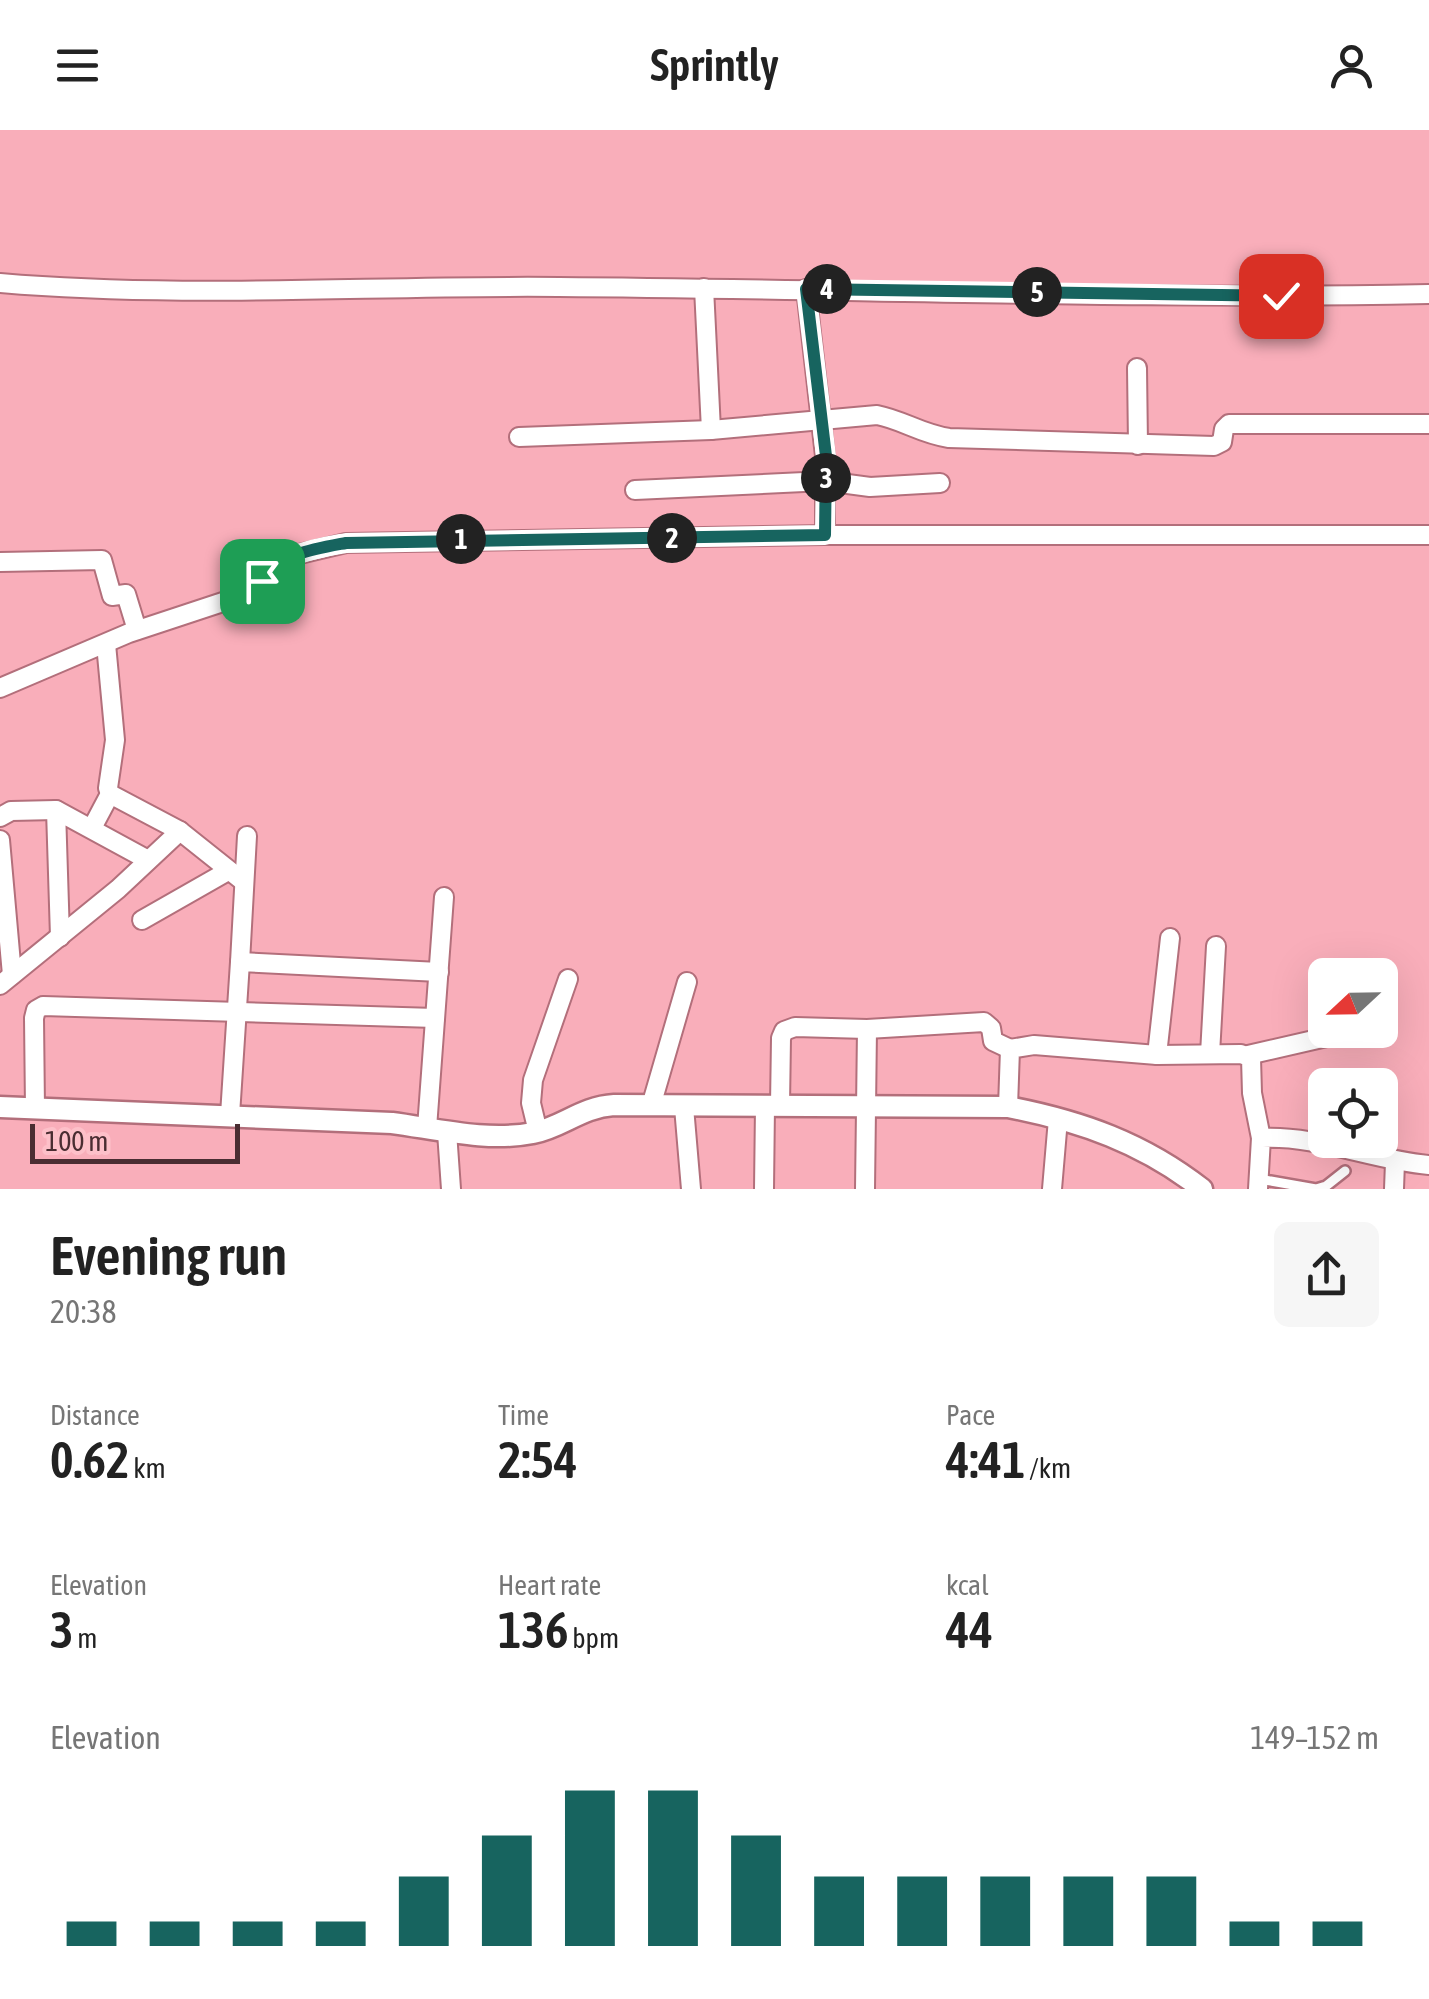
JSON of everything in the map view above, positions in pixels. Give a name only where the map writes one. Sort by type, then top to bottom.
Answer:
[{"type":"street","points":[[0,282],[88,290],[704,288],[1187,297],[1429,294]]},
{"type":"street","points":[[704,288],[711,430]]},
{"type":"street","points":[[806,289],[822,418],[825,535]]},
{"type":"street","points":[[1137,368],[1138,445]]},
{"type":"street","points":[[518,437],[711,430],[876,415],[892,418],[916,432],[949,438],[1220,445],[1230,424],[1429,424]]},
{"type":"street","points":[[635,490],[826,480],[870,487],[940,484]]},
{"type":"street","points":[[0,688],[137,630],[241,596],[291,556],[346,543],[825,535],[1429,536]]},
{"type":"street","points":[[0,562],[102,560],[112,596],[126,594],[137,630]]},
{"type":"street","points":[[106,644],[115,732],[110,794],[180,831],[244,882]]},
{"type":"street","points":[[92,828],[110,794]]},
{"type":"street","points":[[56,810],[60,937]]},
{"type":"street","points":[[0,817],[11,811],[56,810],[148,860]]},
{"type":"street","points":[[6,980],[180,831]]},
{"type":"street","points":[[230,1115],[247,836]]},
{"type":"street","points":[[0,840],[6,980]]},
{"type":"street","points":[[142,920],[228,870]]},
{"type":"street","points":[[444,897],[435,1018],[437,1130],[450,1189]]},
{"type":"street","points":[[1157,1055],[1170,938]]},
{"type":"street","points":[[1210,1054],[1216,946]]},
{"type":"street","points":[[240,962],[438,972]]},
{"type":"street","points":[[538,1132],[531,1103],[532,1080],[568,979]]},
{"type":"street","points":[[652,1106],[687,982]]},
{"type":"street","points":[[35,1110],[34,1018],[36,1010],[43,1006],[435,1018]]},
{"type":"street","points":[[764,1189],[781,1038],[794,1027],[867,1029],[984,1022],[991,1028],[993,1041],[1010,1048],[1049,1045],[1157,1055],[1248,1056],[1308,1042]]},
{"type":"street","points":[[865,1189],[867,1029]]},
{"type":"street","points":[[1008,1107],[1010,1048]]},
{"type":"street","points":[[1248,1056],[1261,1138],[1258,1184]]},
{"type":"street","points":[[0,1107],[392,1122],[508,1135],[538,1132],[597,1106],[1008,1107],[1134,1145],[1153,1154],[1196,1187]]},
{"type":"street","points":[[684,1107],[691,1189]]},
{"type":"street","points":[[1052,1189],[1058,1119]]},
{"type":"street","points":[[1261,1138],[1309,1140],[1394,1162],[1429,1164]]},
{"type":"street","points":[[1394,1162],[1394,1189]]},
{"type":"lane","points":[[1258,1184],[1316,1188],[1326,1186],[1345,1171]]},
{"type":"route","points":[[262,581],[272,568],[291,556],[346,543],[825,535],[826,456],[806,289],[1281,296]]}]
